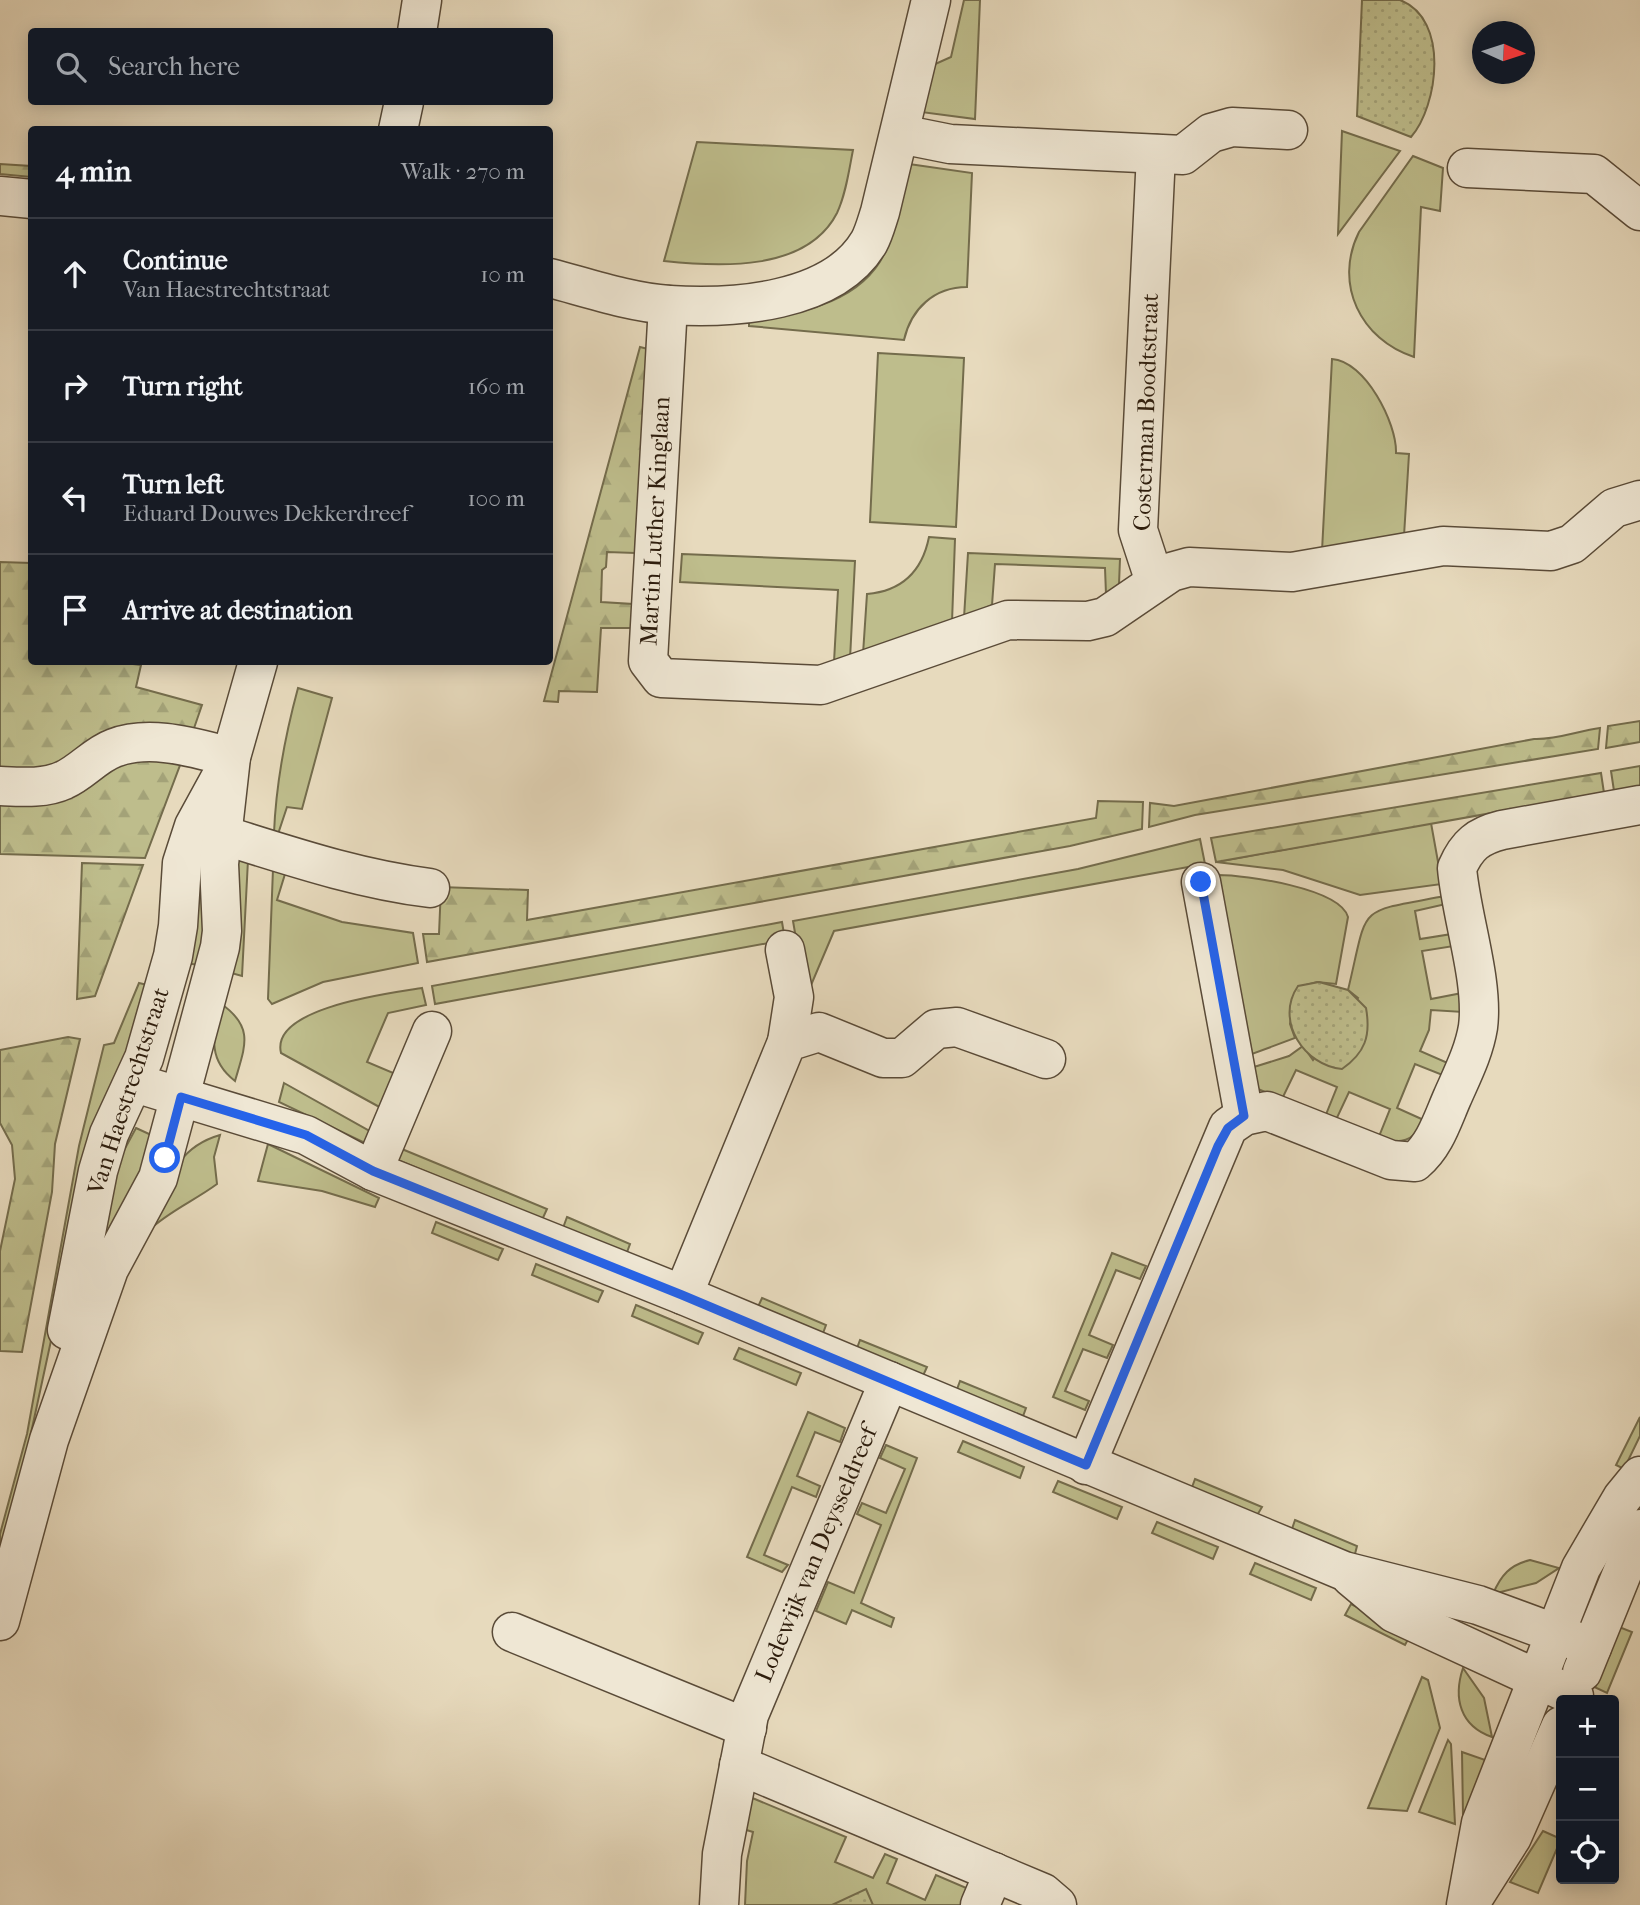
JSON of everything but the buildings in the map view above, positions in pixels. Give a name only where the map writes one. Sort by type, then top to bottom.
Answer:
[{"type":"street","points":[[418,28],[422,0]]},
{"type":"street","points":[[553,279],[611,294],[668,304],[734,305],[791,296],[835,277],[869,243],[880,212],[931,0]]},
{"type":"street","points":[[399,126],[403,105]]},
{"type":"street","points":[[900,134],[950,145],[1183,155],[1211,133],[1232,127],[1288,130]]},
{"type":"street","name":"Costerman Boodtstraat","points":[[1155,582],[1138,530],[1156,154]]},
{"type":"street","points":[[1467,168],[1594,174],[1640,211]]},
{"type":"street","points":[[0,196],[28,198]]},
{"type":"street","name":"Martin Luther Kinglaan","points":[[668,304],[648,662],[661,678],[821,685],[1008,620],[1087,621],[1105,617],[1155,582]]},
{"type":"street","points":[[1155,582],[1171,572],[1189,567],[1292,572],[1443,546],[1551,551],[1572,544],[1614,508],[1640,500]]},
{"type":"street","name":"Van Haestrechtstraat","points":[[49,1440],[55,1390],[98,1171],[109,1134],[135,1083],[173,956],[182,863],[209,830],[257,665]]},
{"type":"street","points":[[0,786],[46,786],[108,751],[138,742],[187,747],[231,757]]},
{"type":"street","points":[[1086,1465],[1218,1146],[1228,1128],[1244,1116],[1268,1111],[1391,1160],[1415,1162],[1429,1150],[1473,1046],[1478,1027],[1476,987],[1457,868],[1465,850],[1483,835],[1640,805]]},
{"type":"street","points":[[209,830],[345,873],[382,882],[430,888]]},
{"type":"street","name":"Van Haestrechtstraat","points":[[3,1600],[49,1440],[117,1248],[159,1178],[181,1097],[220,947],[219,864],[209,830]]},
{"type":"street","points":[[1201,882],[1244,1116]]},
{"type":"street","points":[[682,1295],[787,1042],[794,996],[785,950]]},
{"type":"street","points":[[787,1042],[819,1032],[883,1058],[902,1058],[936,1029],[957,1027],[1046,1059]]},
{"type":"street","points":[[373,1171],[432,1031]]},
{"type":"street","points":[[135,1083],[306,1135],[373,1171],[682,1295],[1343,1571],[1478,1605],[1592,1647]]},
{"type":"street","name":"Lodewijk van Deysseldreef","points":[[719,1905],[723,1854],[749,1715],[889,1381]]},
{"type":"street","points":[[1467,1905],[1481,1823],[1581,1568],[1622,1498],[1640,1476]]},
{"type":"street","points":[[1574,1695],[1640,1529]]},
{"type":"street","points":[[1343,1571],[1394,1613],[1537,1680],[1556,1696]]},
{"type":"street","points":[[512,1632],[747,1728]]},
{"type":"street","points":[[1467,1905],[1512,1837],[1556,1737]]},
{"type":"street","points":[[739,1765],[987,1889],[1043,1893],[1057,1905]]},
{"type":"green space","points":[[964,0],[980,0],[975,119],[921,112],[933,65],[951,57]]},
{"type":"green space","points":[[1362,0],[1400,0],[1416,10],[1427,25],[1433,44],[1433,85],[1428,105],[1411,137],[1357,116]]},
{"type":"green space","points":[[1342,131],[1400,151],[1338,234]]},
{"type":"green space","points":[[697,142],[853,150],[837,213],[823,232],[805,246],[784,256],[735,264],[664,261]]},
{"type":"green space","points":[[1413,156],[1443,168],[1440,211],[1421,207],[1414,357],[1379,338],[1366,324],[1351,290],[1349,271],[1359,232]]},
{"type":"green space","points":[[0,164],[28,166],[28,177],[0,174]]},
{"type":"green space","points":[[909,164],[972,173],[967,287],[944,291],[926,302],[912,319],[904,340],[749,326],[749,320],[791,313],[831,301],[866,279],[879,263],[889,243]]},
{"type":"green space","points":[[640,347],[648,349],[635,553],[607,552],[606,567],[602,570],[601,602],[633,604],[631,628],[601,628],[597,692],[559,691],[558,702],[544,701]]},
{"type":"green space","points":[[878,353],[964,358],[956,527],[870,522]]},
{"type":"green space","points":[[1332,359],[1344,362],[1367,382],[1385,411],[1395,440],[1396,453],[1409,454],[1404,536],[1322,551]]},
{"type":"green space","points":[[929,537],[955,539],[952,622],[863,654],[867,594],[890,589],[909,577],[921,560]]},
{"type":"green space","points":[[968,553],[1120,559],[1119,584],[1106,594],[1105,568],[995,564],[992,605],[964,618]]},
{"type":"green space","points":[[682,554],[855,561],[850,659],[834,662],[838,590],[680,582]]},
{"type":"green space","points":[[0,562],[28,563],[28,665],[141,665],[136,687],[202,705],[192,734],[68,764],[0,773]]},
{"type":"green space","points":[[298,688],[332,698],[302,809],[287,807],[278,834],[274,833],[279,778]]},
{"type":"green space","points":[[1640,721],[1640,742],[1606,748],[1608,726]]},
{"type":"green space","points":[[1600,728],[1598,749],[1195,815],[1149,827],[1150,803],[1174,806]]},
{"type":"green space","points":[[133,757],[182,760],[145,858],[0,854],[0,800]]},
{"type":"green space","points":[[1640,766],[1640,786],[1614,791],[1611,771]]},
{"type":"green space","points":[[1601,773],[1604,793],[1216,862],[1211,838]]},
{"type":"green space","points":[[1098,801],[1143,802],[1142,829],[1070,846],[427,962],[423,934],[439,934],[441,887],[528,890],[527,920],[1096,818]]},
{"type":"green space","points":[[1431,823],[1442,884],[1360,895],[1283,870],[1216,862]]},
{"type":"green space","points":[[1200,839],[1205,864],[834,931],[806,997],[793,921],[1078,869]]},
{"type":"green space","points":[[240,859],[248,860],[242,976],[224,971],[228,869]]},
{"type":"green space","points":[[82,863],[143,865],[95,996],[77,999]]},
{"type":"green space","points":[[273,869],[285,874],[277,900],[342,922],[413,933],[418,963],[323,982],[272,1004],[268,999]]},
{"type":"green space","points":[[191,872],[208,873],[204,966],[186,963]]},
{"type":"green space","points":[[1218,875],[1249,877],[1310,891],[1328,898],[1341,907],[1348,917],[1336,984],[1317,982],[1298,987],[1290,1024],[1295,1038],[1252,1054]]},
{"type":"green space","points":[[1445,896],[1446,904],[1415,911],[1420,939],[1452,934],[1454,946],[1422,951],[1431,999],[1462,993],[1463,1012],[1431,1010],[1429,1030],[1420,1051],[1450,1064],[1445,1076],[1415,1064],[1397,1108],[1426,1121],[1416,1133],[1400,1141],[1378,1139],[1390,1109],[1349,1092],[1335,1122],[1325,1117],[1337,1087],[1296,1070],[1282,1099],[1258,1089],[1254,1067],[1289,1056],[1303,1046],[1313,1060],[1358,998],[1348,990],[1359,941],[1370,917],[1380,910],[1394,906]]},
{"type":"green space","points":[[782,922],[785,940],[435,1004],[432,986]]},
{"type":"green space","points":[[1319,982],[1348,990],[1366,1008],[1368,1027],[1364,1043],[1356,1057],[1342,1069],[1316,1060],[1305,1051],[1292,1027],[1291,999],[1298,986]]},
{"type":"green space","points":[[139,983],[152,986],[52,1336],[23,1470],[0,1552],[0,1534],[27,1434],[79,1146],[104,1045],[114,1043]]},
{"type":"green space","points":[[422,988],[426,1005],[388,1013],[367,1062],[398,1075],[383,1109],[281,1053],[283,1037],[294,1024],[313,1014],[361,999]]},
{"type":"green space","points":[[220,1003],[239,1020],[243,1029],[244,1047],[235,1081],[220,1064],[214,1045]]},
{"type":"green space","points":[[68,1037],[80,1039],[55,1144],[52,1192],[22,1352],[0,1351],[0,1251],[15,1179],[12,1145],[0,1123],[0,1050]]},
{"type":"green space","points":[[284,1083],[373,1133],[367,1144],[279,1102]]},
{"type":"green space","points":[[136,1128],[160,1139],[103,1255],[105,1196],[115,1167]]},
{"type":"green space","points":[[220,1135],[214,1157],[217,1184],[148,1231],[166,1186],[181,1160],[204,1141]]},
{"type":"green space","points":[[268,1144],[379,1198],[375,1207],[322,1191],[258,1181]]},
{"type":"green space","points":[[397,1147],[547,1209],[542,1220],[393,1158]]},
{"type":"green space","points":[[567,1217],[630,1244],[626,1255],[563,1228]]},
{"type":"green space","points":[[436,1222],[503,1249],[498,1260],[432,1233]]},
{"type":"green space","points":[[1112,1253],[1146,1266],[1140,1279],[1116,1270],[1089,1335],[1113,1345],[1107,1358],[1083,1349],[1065,1391],[1089,1401],[1085,1410],[1053,1397]]},
{"type":"green space","points":[[536,1264],[603,1291],[598,1302],[532,1275]]},
{"type":"green space","points":[[762,1298],[826,1325],[822,1336],[757,1309]]},
{"type":"green space","points":[[636,1305],[703,1333],[698,1344],[632,1316]]},
{"type":"green space","points":[[860,1340],[927,1367],[922,1378],[856,1351]]},
{"type":"green space","points":[[739,1348],[801,1373],[796,1385],[734,1359]]},
{"type":"green space","points":[[960,1381],[1026,1408],[1022,1419],[956,1392]]},
{"type":"green space","points":[[808,1412],[845,1428],[840,1442],[815,1432],[797,1476],[820,1486],[816,1497],[792,1487],[764,1555],[788,1565],[782,1572],[747,1557]]},
{"type":"green space","points":[[1640,1417],[1640,1436],[1624,1469],[1616,1465]]},
{"type":"green space","points":[[963,1441],[1024,1467],[1020,1478],[958,1452]]},
{"type":"green space","points":[[886,1445],[917,1458],[861,1603],[894,1618],[891,1627],[852,1610],[846,1624],[816,1611],[828,1582],[854,1593],[881,1525],[857,1514],[862,1503],[886,1513],[905,1469],[880,1458]]},
{"type":"green space","points":[[1195,1479],[1262,1507],[1256,1517],[1191,1490]]},
{"type":"green space","points":[[1058,1481],[1122,1507],[1117,1519],[1053,1492]]},
{"type":"green space","points":[[1295,1520],[1357,1546],[1354,1558],[1291,1532]]},
{"type":"green space","points":[[1157,1522],[1218,1547],[1213,1559],[1152,1533]]},
{"type":"green space","points":[[1530,1560],[1559,1568],[1536,1583],[1493,1594],[1507,1572]]},
{"type":"green space","points":[[1255,1563],[1316,1588],[1311,1600],[1250,1574]]},
{"type":"green space","points":[[1351,1604],[1411,1634],[1405,1645],[1345,1615]]},
{"type":"green space","points":[[1614,1625],[1632,1632],[1607,1693],[1590,1685]]},
{"type":"green space","points":[[1463,1668],[1484,1698],[1492,1737],[1473,1726],[1462,1710],[1459,1690]]},
{"type":"green space","points":[[1422,1677],[1428,1680],[1440,1728],[1407,1811],[1368,1808]]},
{"type":"green space","points":[[1448,1740],[1451,1744],[1455,1824],[1419,1812]]},
{"type":"green space","points":[[1462,1752],[1491,1762],[1465,1822],[1463,1815]]},
{"type":"green space","points":[[750,1797],[846,1837],[835,1862],[873,1878],[885,1854],[897,1859],[887,1883],[925,1900],[936,1875],[971,1890],[964,1905],[745,1905],[747,1861],[753,1832],[743,1829]]},
{"type":"green space","points":[[1543,1831],[1556,1837],[1556,1851],[1538,1893],[1510,1882]]},
{"type":"green space","points":[[866,1889],[873,1905],[832,1905]]},
{"type":"route","points":[[165,1158],[181,1097],[237,1112],[306,1135],[373,1171],[682,1295],[1086,1465],[1218,1146],[1228,1128],[1244,1116],[1201,882]]}]
